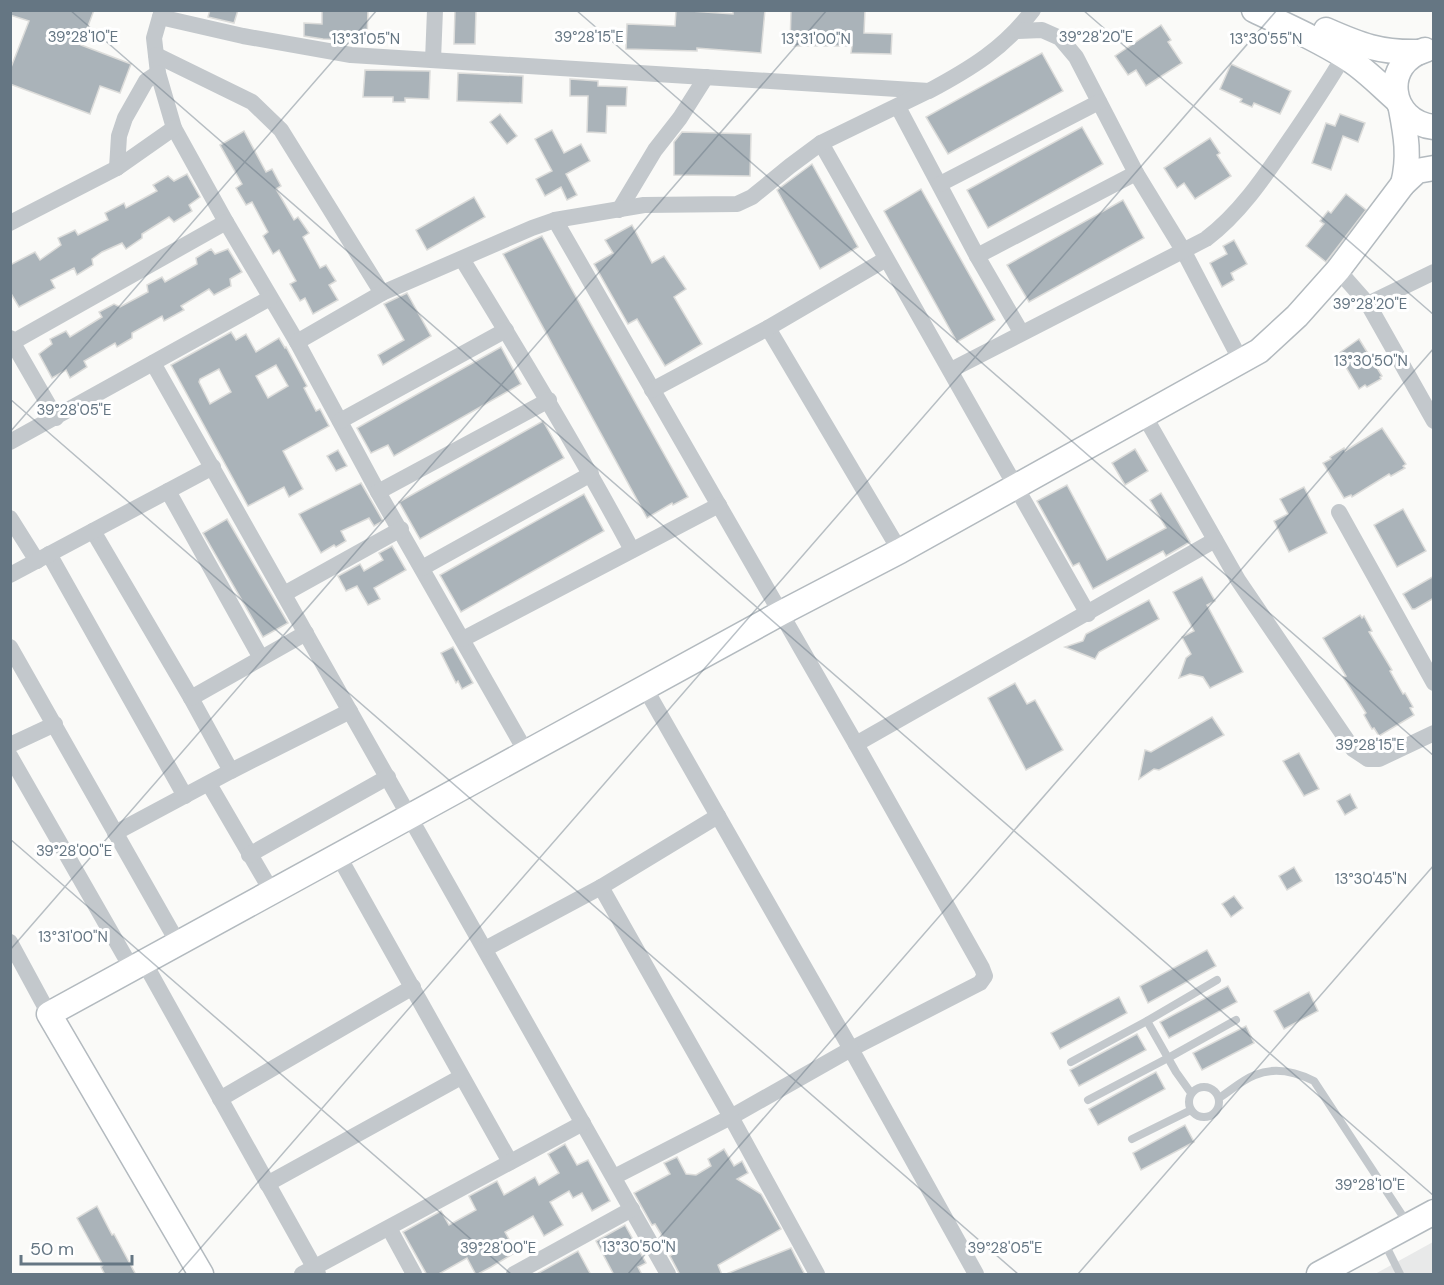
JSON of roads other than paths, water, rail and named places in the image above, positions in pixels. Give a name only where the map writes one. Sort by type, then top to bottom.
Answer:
[{"type":"street","points":[[433,60],[435,10]]},
{"type":"street","points":[[297,342],[382,292],[555,220],[644,206],[737,204],[752,197],[821,143],[929,91],[985,58],[1018,31],[1033,10]]},
{"type":"street","points":[[1254,10],[1359,45],[1396,52],[1428,48]]},
{"type":"street","points":[[1286,10],[1411,114],[1434,143]]},
{"type":"street","points":[[526,752],[378,492],[297,342],[174,128],[158,73],[154,38],[161,14],[243,36],[351,55],[929,91]]},
{"type":"street","points":[[1018,31],[1042,30],[1060,38],[1076,57],[1136,173],[1183,249],[1242,361]]},
{"type":"street","points":[[1403,184],[1407,168],[1411,114],[1396,81],[1399,72],[1410,57],[1428,48]]},
{"type":"street","points":[[156,55],[252,102],[271,118],[281,130],[382,292]]},
{"type":"street","points":[[951,370],[1021,332],[1206,239],[1222,226],[1263,179],[1344,56]]},
{"type":"street","points":[[117,168],[119,136],[124,118],[146,81],[158,73]]},
{"type":"street","points":[[619,210],[655,150],[680,118],[706,77]]},
{"type":"street","points":[[940,184],[1099,102]]},
{"type":"street","points":[[898,107],[1021,332]]},
{"type":"street","points":[[10,223],[117,168],[174,128]]},
{"type":"street","points":[[821,143],[1088,614]]},
{"type":"street","points":[[49,1014],[781,612],[900,551],[1259,351],[1277,336],[1338,270],[1403,184],[1417,171],[1434,168]]},
{"type":"street","points":[[977,255],[1136,173]]},
{"type":"street","points":[[555,220],[781,612],[985,976],[980,983],[851,1049],[730,1117],[614,1177]]},
{"type":"street","points":[[56,418],[12,340],[226,222]]},
{"type":"street","points":[[462,259],[549,400],[632,550]]},
{"type":"street","points":[[652,390],[768,328],[886,259]]},
{"type":"street","points":[[1338,270],[1368,304],[1433,419]]},
{"type":"street","points":[[1368,304],[1434,272]]},
{"type":"street","points":[[10,442],[270,298]]},
{"type":"street","points":[[768,328],[900,551]]},
{"type":"street","points":[[340,421],[506,330]]},
{"type":"street","points":[[153,363],[668,1275]]},
{"type":"street","points":[[378,492],[549,400]]},
{"type":"street","points":[[1144,415],[1238,580],[1353,749],[1368,759],[1379,759],[1434,733]]},
{"type":"street","points":[[10,575],[213,467]]},
{"type":"street","points":[[422,568],[591,474]]},
{"type":"street","points":[[168,491],[261,658]]},
{"type":"street","points":[[463,639],[719,505]]},
{"type":"street","points":[[1339,512],[1434,683]]},
{"type":"street","points":[[10,518],[43,558],[185,796]]},
{"type":"street","points":[[284,594],[400,529]]},
{"type":"street","points":[[93,531],[231,771]]},
{"type":"street","points":[[856,744],[1215,540]]},
{"type":"street","points":[[191,698],[306,633]]},
{"type":"street","points":[[10,647],[178,943]]},
{"type":"street","points":[[645,688],[851,1049],[976,1275]]},
{"type":"street","points":[[115,833],[350,711]]},
{"type":"street","points":[[10,745],[55,724]]},
{"type":"street","points":[[10,756],[220,1099],[312,1272],[583,1123]]},
{"type":"street","points":[[249,855],[388,777]]},
{"type":"street","points":[[209,783],[272,892]]},
{"type":"street","points":[[485,949],[601,887],[718,816]]},
{"type":"street","points":[[338,855],[510,1162]]},
{"type":"street","points":[[601,887],[817,1275]]},
{"type":"street","points":[[10,942],[49,1014],[201,1275]]},
{"type":"street","points":[[220,1099],[413,987]]},
{"type":"street","points":[[267,1184],[461,1077]]},
{"type":"street","points":[[514,1275],[632,1209]]},
{"type":"street","points":[[1318,1275],[1434,1212]]},
{"type":"street","points":[[389,1228],[414,1275]]},
{"type":"lane","points":[[1071,1062],[1217,980]]},
{"type":"lane","points":[[1088,1100],[1168,1059],[1236,1020]]},
{"type":"lane","points":[[1147,1021],[1168,1059],[1191,1093]]},
{"type":"lane","points":[[1219,1098],[1256,1074],[1284,1071],[1300,1074],[1314,1081],[1409,1225]]},
{"type":"lane","points":[[1207,1087],[1215,1091],[1219,1098],[1219,1107],[1214,1114],[1206,1118],[1197,1116],[1191,1110],[1188,1101],[1191,1093],[1198,1088],[1207,1087]]},
{"type":"lane","points":[[1132,1139],[1191,1110]]},
{"type":"lane","points":[[1383,1239],[1400,1275]]}]
